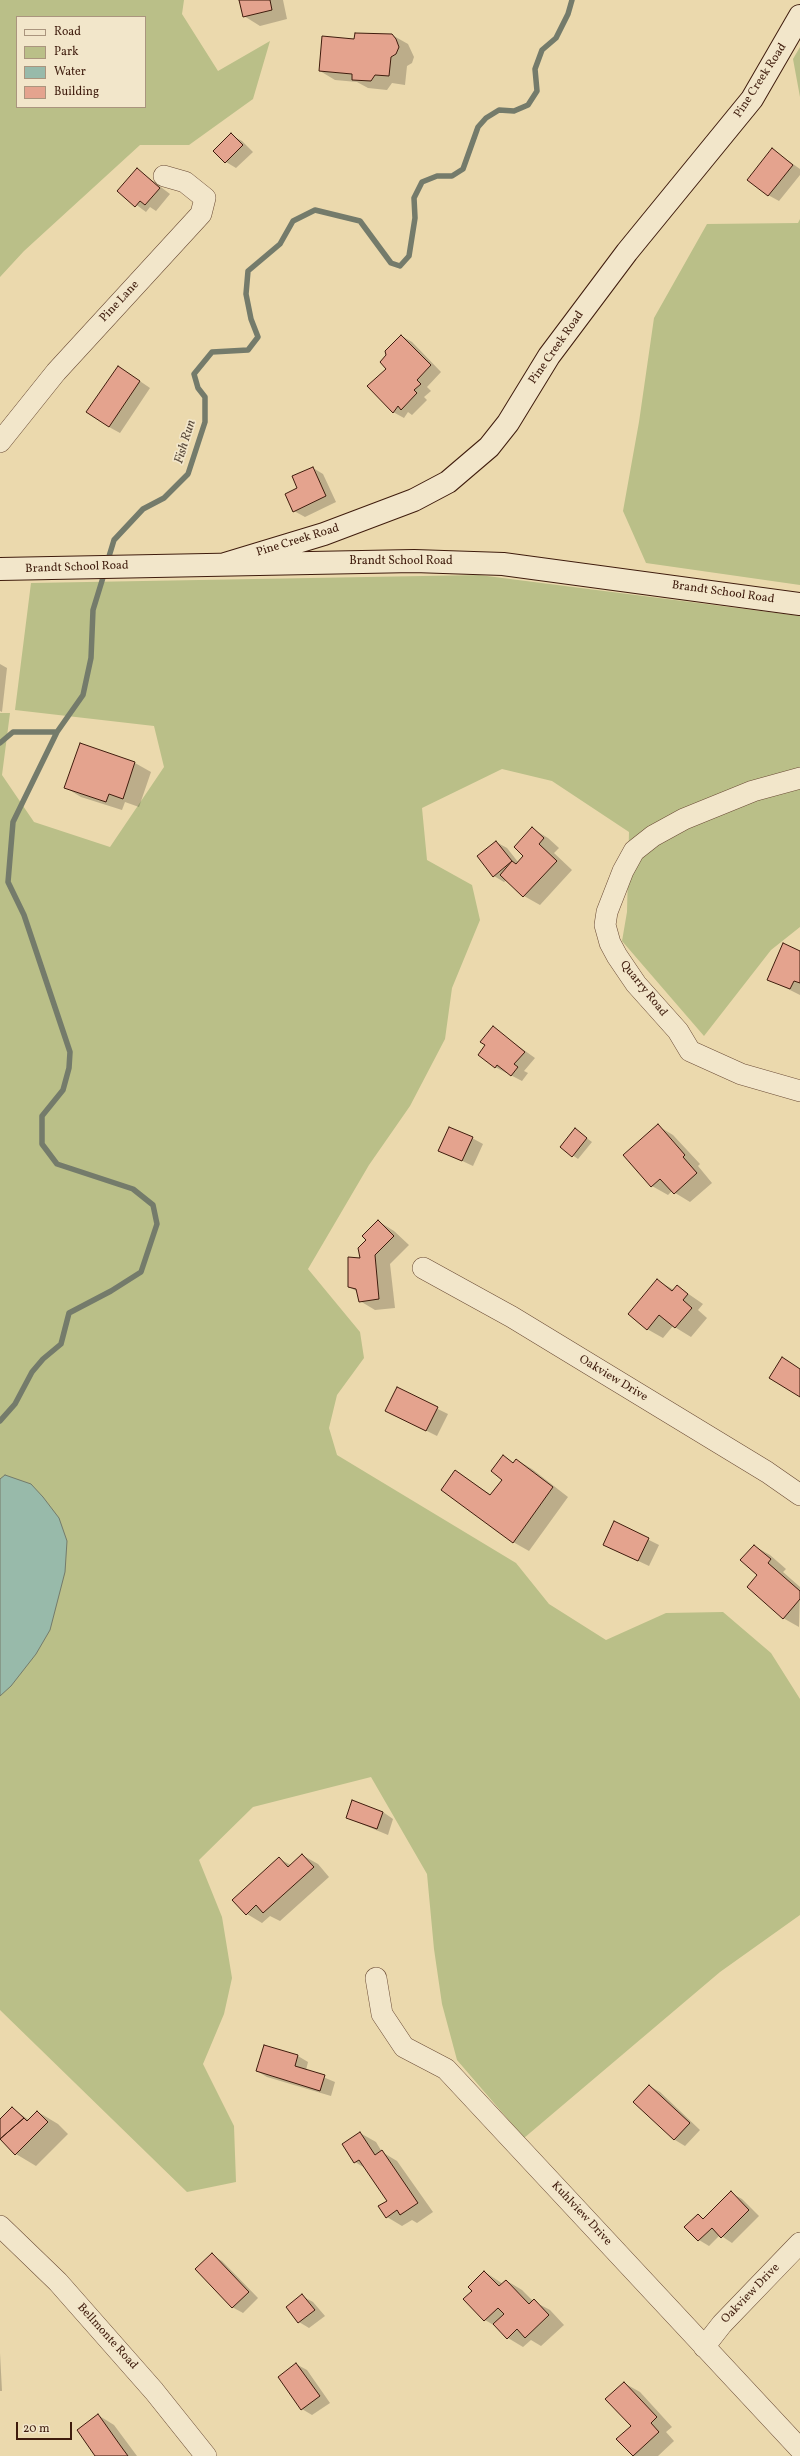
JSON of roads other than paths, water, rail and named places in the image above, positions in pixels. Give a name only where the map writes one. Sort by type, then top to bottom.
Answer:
[{"type":"street","name":"Pine Creek Road","points":[[225,564],[324,534],[414,500],[448,482],[489,447],[508,423],[549,356],[627,252],[752,99],[800,16]]},
{"type":"street","name":"Pine Lane","points":[[0,442],[56,372],[201,214],[205,198],[185,182],[164,176]]},
{"type":"street","name":"Brandt School Road","points":[[0,569],[414,561],[503,564],[800,604]]},
{"type":"street","name":"Quarry Road","points":[[800,778],[753,791],[684,819],[653,836],[634,851],[623,871],[607,912],[605,925],[610,943],[616,956],[636,984],[678,1031],[690,1051],[740,1074],[800,1091]]},
{"type":"street","name":"Oakview Drive","points":[[423,1268],[512,1317],[767,1472],[800,1495]]},
{"type":"street","name":"Kuhlview Drive","points":[[376,1978],[382,2014],[404,2047],[446,2069],[800,2449]]},
{"type":"street","name":"Bellmonte Road","points":[[0,2226],[68,2293],[154,2391],[206,2456]]},
{"type":"street","name":"Oakview Drive","points":[[704,2347],[722,2324],[800,2243]]},
{"type":"water","points":[[5,1475],[31,1484],[59,1518],[67,1541],[65,1572],[50,1630],[36,1654],[11,1686],[0,1696],[0,1479]]},
{"type":"waterway","name":"Fish Run","points":[[107,563],[114,540],[143,509],[164,498],[188,474],[205,422],[205,397],[198,388],[194,374],[212,352],[248,350],[258,337],[251,319],[246,294],[248,271],[280,244],[293,221],[315,210],[360,221],[391,263],[400,266],[409,256],[415,218],[414,198],[422,182],[437,176],[452,176],[463,169],[478,127],[486,118],[499,110],[514,111],[528,105],[537,91],[535,69],[542,50],[556,38],[568,14],[572,0]]},
{"type":"waterway","name":"Fish Run","points":[[0,743],[13,732],[57,732],[83,695],[91,658],[93,610],[105,571]]},
{"type":"waterway","points":[[0,1421],[15,1404],[32,1372],[43,1359],[61,1344],[69,1313],[111,1291],[141,1272],[157,1224],[153,1205],[133,1189],[57,1164],[42,1144],[42,1116],[63,1090],[69,1068],[70,1052],[24,915],[8,882],[13,822],[57,732]]}]
